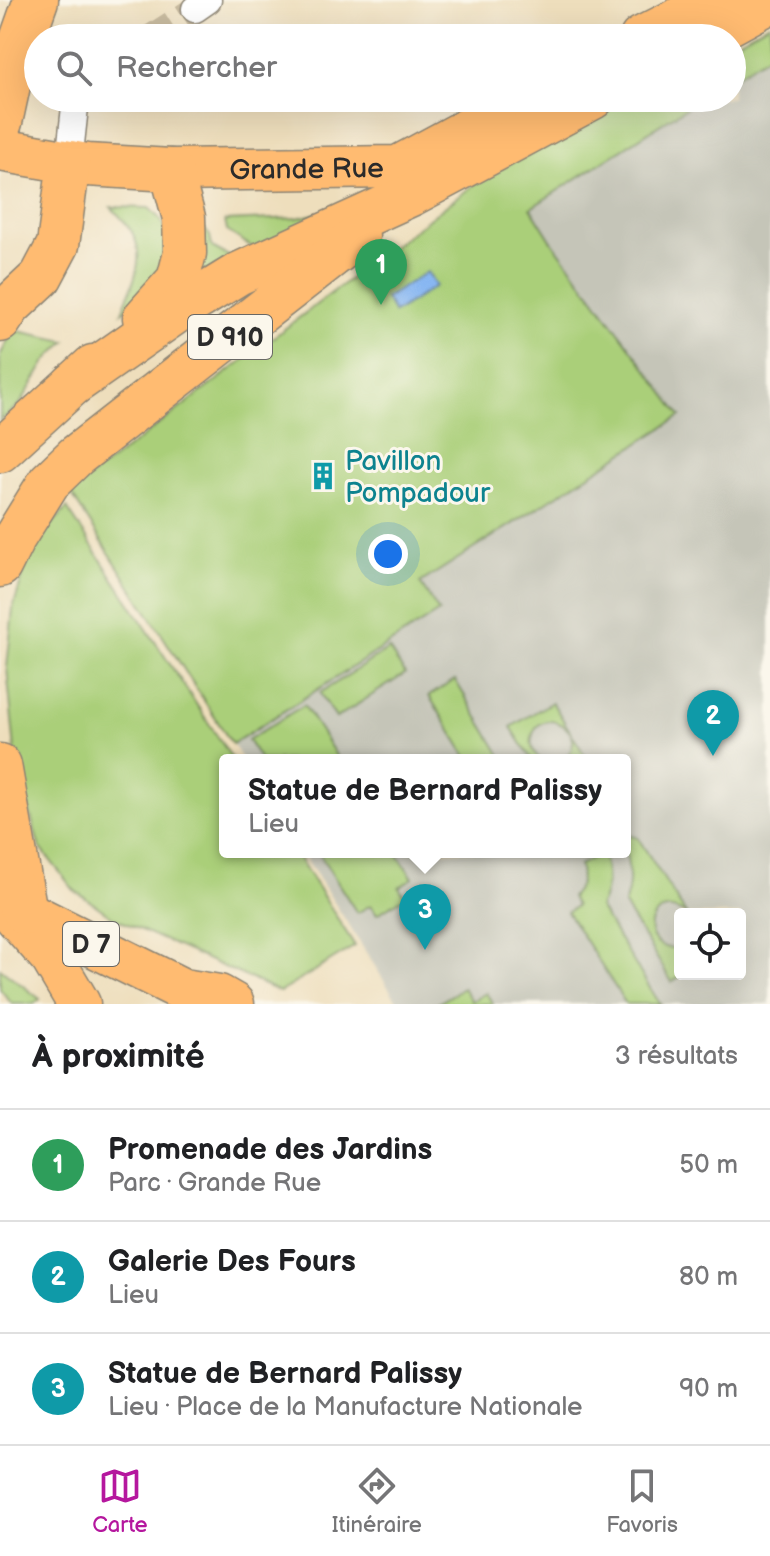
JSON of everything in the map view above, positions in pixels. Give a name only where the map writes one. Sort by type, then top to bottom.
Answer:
[{"type":"highway","points":[[28,24],[35,3]]},
{"type":"highway","points":[[0,122],[11,71],[24,34]]},
{"type":"highway","points":[[0,867],[9,904]]},
{"type":"main road","points":[[669,24],[716,0]]},
{"type":"main road","points":[[730,24],[770,2]]},
{"type":"main road","name":"Grande Rue","points":[[406,180],[506,112]]},
{"type":"main road","name":"Grande Rue","points":[[69,162],[171,170],[406,180],[561,112]]},
{"type":"main road","name":"D 910","points":[[0,150],[69,162]]},
{"type":"main road","points":[[0,321],[10,306],[41,277],[58,245],[69,162]]},
{"type":"main road","points":[[0,451],[144,317],[178,280],[185,253],[184,218],[171,170]]},
{"type":"main road","points":[[72,385],[178,311],[238,274],[406,180]]},
{"type":"main road","name":"D 910","points":[[0,566],[49,482],[76,456],[406,180]]},
{"type":"main road","points":[[0,765],[9,904],[52,958],[78,1002]]},
{"type":"main road","name":"D 7","points":[[9,904],[183,990],[219,996],[233,1004]]},
{"type":"street","points":[[69,162],[74,112]]},
{"type":"shaded area","points":[[770,24],[770,1004],[399,1004],[306,858],[631,858],[631,754],[239,754],[70,492],[480,180],[607,112],[746,112],[746,37]]},
{"type":"green space","points":[[770,23],[770,54],[746,69],[746,36]]},
{"type":"green space","points":[[605,112],[679,112],[531,208],[551,240],[681,416],[420,583],[439,612],[232,744],[70,492],[480,180]]},
{"type":"green space","points":[[111,207],[149,208],[161,220],[168,239],[169,255],[147,296],[122,312],[134,282],[138,252],[132,232]]},
{"type":"green space","points":[[329,211],[257,250],[227,231],[225,221],[297,218]]},
{"type":"green space","points":[[203,227],[210,236],[212,247],[234,259],[200,274]]},
{"type":"green space","points":[[13,330],[66,341],[47,360],[20,404],[0,421],[0,356]]},
{"type":"green space","points":[[67,508],[229,754],[219,754],[219,858],[299,858],[355,946],[280,992],[114,918],[74,890],[39,846],[16,761],[7,668],[13,608],[32,546]]},
{"type":"green space","points":[[389,649],[405,674],[336,718],[320,693]]},
{"type":"green space","points":[[455,680],[500,754],[465,754],[429,696]]},
{"type":"green space","points":[[552,702],[584,754],[568,754],[573,741],[570,732],[554,721],[537,727],[532,738],[536,754],[528,754],[511,727]]},
{"type":"green space","points":[[304,705],[335,754],[256,754],[248,740]]},
{"type":"green space","points":[[631,835],[638,838],[682,908],[658,912],[651,925],[655,940],[669,948],[674,947],[675,980],[672,982],[624,905],[627,894],[626,858],[631,858]]},
{"type":"green space","points":[[322,858],[400,858],[413,878],[399,887],[405,897],[377,914],[371,905],[357,913]]},
{"type":"green space","points":[[592,858],[603,858],[605,894],[599,907],[660,1004],[626,1004],[567,912],[576,906],[571,897],[580,882],[579,865]]},
{"type":"green space","points":[[0,968],[40,999],[34,1004],[12,1004],[0,989]]},
{"type":"green space","points":[[463,988],[472,1001],[486,993],[493,1004],[437,1004]]},
{"type":"water","points":[[427,272],[436,286],[394,313],[385,298]]},
{"type":"tunnel","points":[[172,24],[195,9]]},
{"type":"place","name":"Promenade des Jardins","points":[[381,305]]},
{"type":"place","name":"Pavillon Pompadour","points":[[323,476]]},
{"type":"place","name":"Galerie Des Fours","points":[[713,756]]},
{"type":"place","name":"Statue de Bernard Palissy","points":[[425,950]]}]
